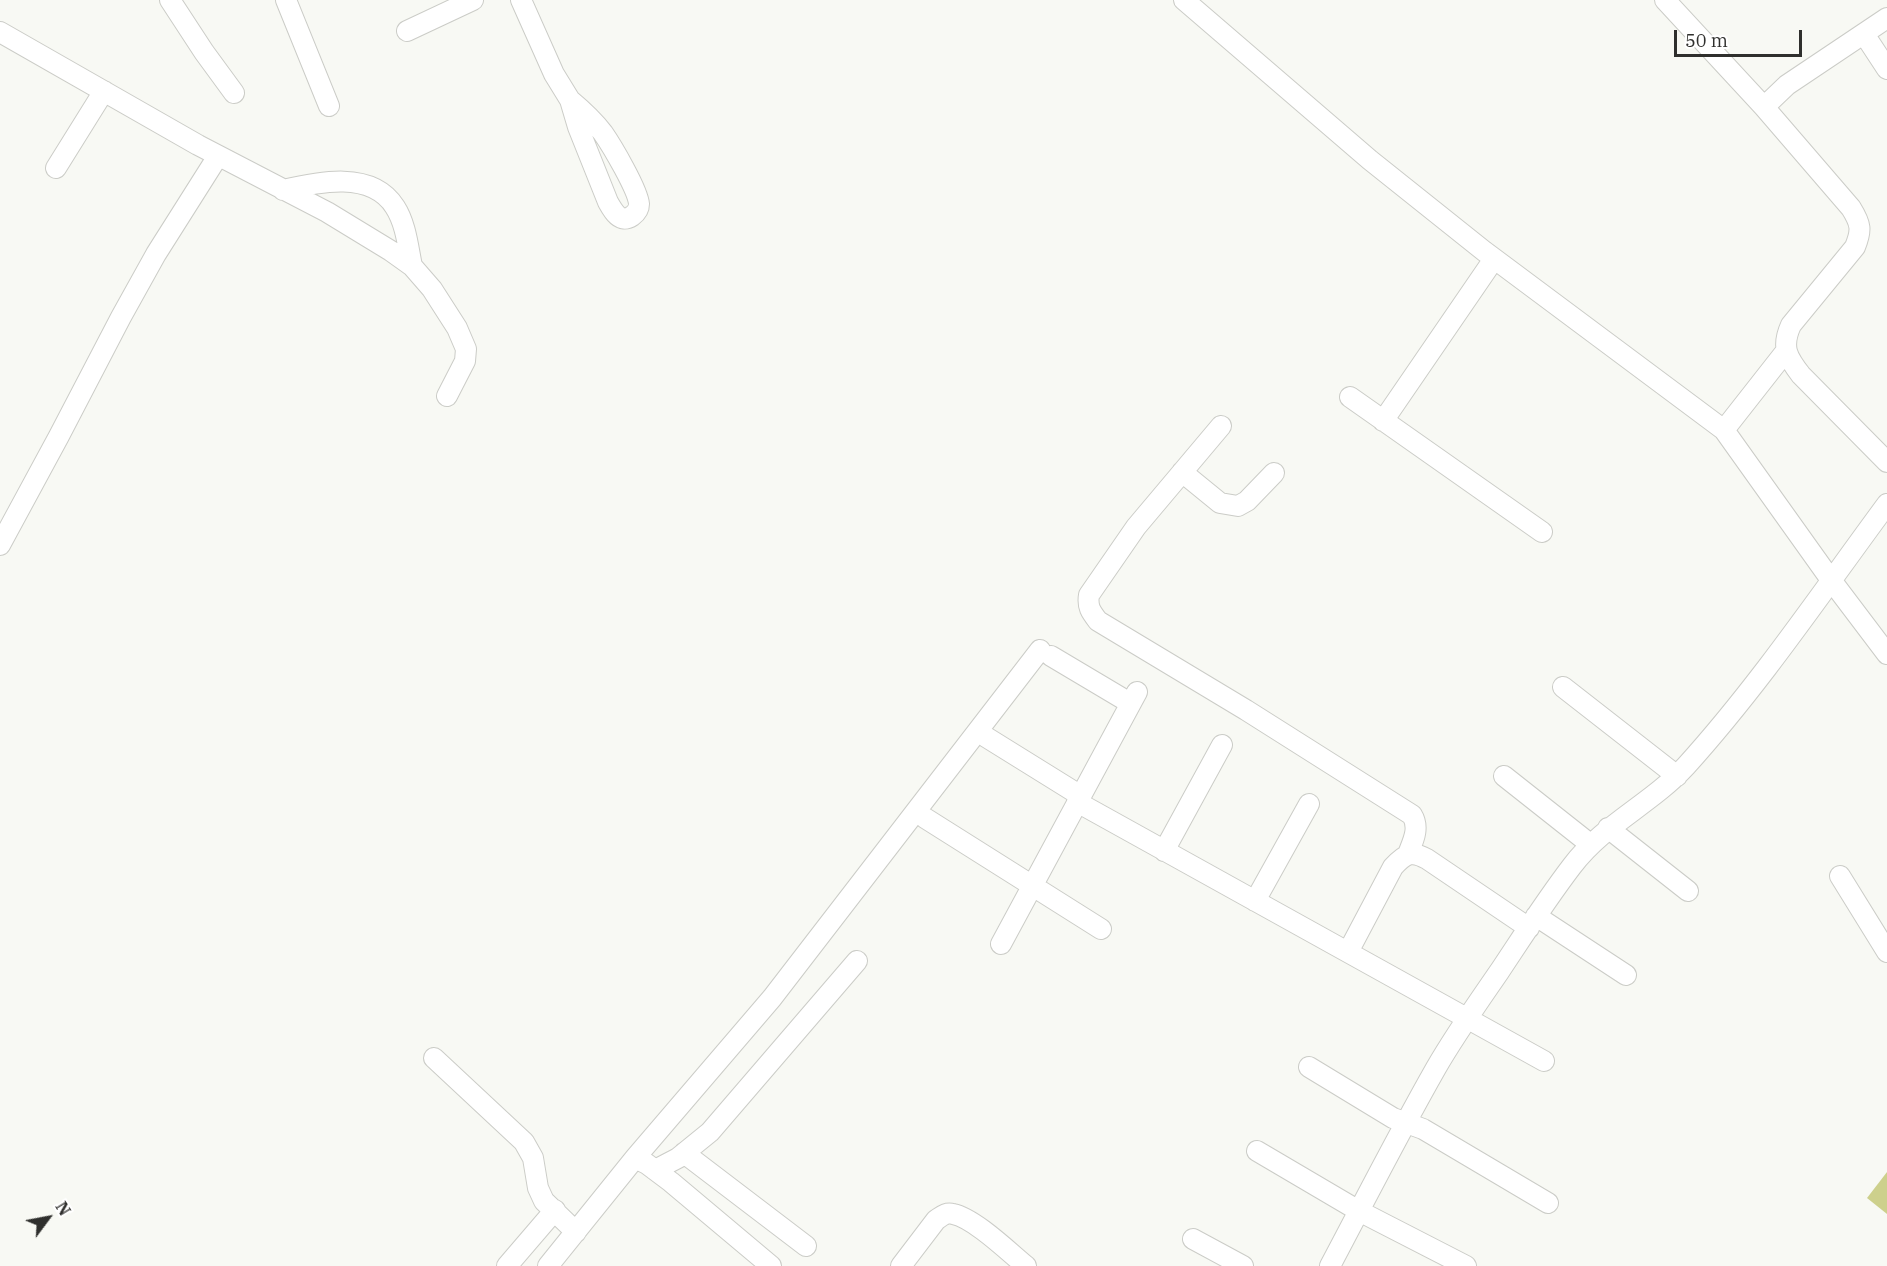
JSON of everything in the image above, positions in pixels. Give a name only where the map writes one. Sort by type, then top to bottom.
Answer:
[{"type":"street","points":[[170,0],[234,93]]},
{"type":"street","points":[[286,0],[329,106]]},
{"type":"street","points":[[407,31],[473,0]]},
{"type":"street","points":[[521,0],[555,74],[570,100],[578,127],[608,202],[614,213],[627,219],[636,214],[639,206],[630,180],[604,135],[570,100]]},
{"type":"street","points":[[1184,0],[1370,159],[1494,259],[1724,430],[1887,654]]},
{"type":"street","points":[[1665,0],[1764,107],[1851,208],[1859,221],[1860,234],[1855,247],[1791,325],[1785,341],[1786,351],[1801,375],[1887,462]]},
{"type":"street","points":[[1764,107],[1787,85],[1887,18]]},
{"type":"street","points":[[0,32],[218,156],[327,212],[412,266],[432,289],[451,318],[466,349],[465,361],[447,396]]},
{"type":"street","points":[[1864,34],[1887,69]]},
{"type":"street","points":[[56,168],[104,91]]},
{"type":"street","points":[[0,545],[156,254],[218,156]]},
{"type":"street","points":[[283,190],[318,182],[337,181],[366,185],[383,193],[396,208],[404,229],[412,266]]},
{"type":"street","points":[[1383,421],[1494,259]]},
{"type":"street","points":[[1724,430],[1786,351]]},
{"type":"street","points":[[1350,397],[1542,532]]},
{"type":"street","points":[[1221,426],[1136,527],[1089,595],[1090,610],[1098,621],[1256,716],[1413,815],[1416,821],[1415,834],[1408,854]]},
{"type":"street","points":[[1182,472],[1220,504],[1238,506],[1247,501],[1274,473]]},
{"type":"street","points":[[1330,1266],[1437,1065],[1573,864],[1608,828],[1649,800],[1677,776],[1745,695],[1887,504]]},
{"type":"street","points":[[548,1266],[635,1158],[772,998],[1046,652],[1133,697],[1001,944]]},
{"type":"street","points":[[1563,687],[1677,776]]},
{"type":"street","points":[[987,737],[1079,799],[1164,851],[1544,1061]]},
{"type":"street","points":[[1164,851],[1222,745]]},
{"type":"street","points":[[1504,776],[1590,844]]},
{"type":"street","points":[[1255,901],[1309,804]]},
{"type":"street","points":[[925,818],[1101,929]]},
{"type":"street","points":[[1608,828],[1688,891]]},
{"type":"street","points":[[1348,952],[1393,867],[1408,854],[1417,854],[1626,975]]},
{"type":"street","points":[[1840,876],[1887,952]]},
{"type":"street","points":[[655,1170],[684,1153],[710,1132],[857,961]]},
{"type":"street","points":[[434,1058],[472,1091],[524,1142],[533,1158],[537,1188],[544,1201],[576,1232]]},
{"type":"street","points":[[1309,1067],[1393,1118],[1423,1129],[1548,1203]]},
{"type":"street","points":[[1257,1151],[1359,1211],[1466,1266]]},
{"type":"street","points":[[684,1153],[806,1246]]},
{"type":"street","points":[[635,1158],[655,1170],[771,1266]]},
{"type":"street","points":[[507,1266],[555,1210]]},
{"type":"street","points":[[901,1266],[936,1220],[944,1214],[953,1213],[980,1228],[1026,1266]]},
{"type":"street","points":[[1193,1239],[1243,1266]]},
{"type":"building","points":[[1887,1172],[1887,1214],[1867,1198]]}]
